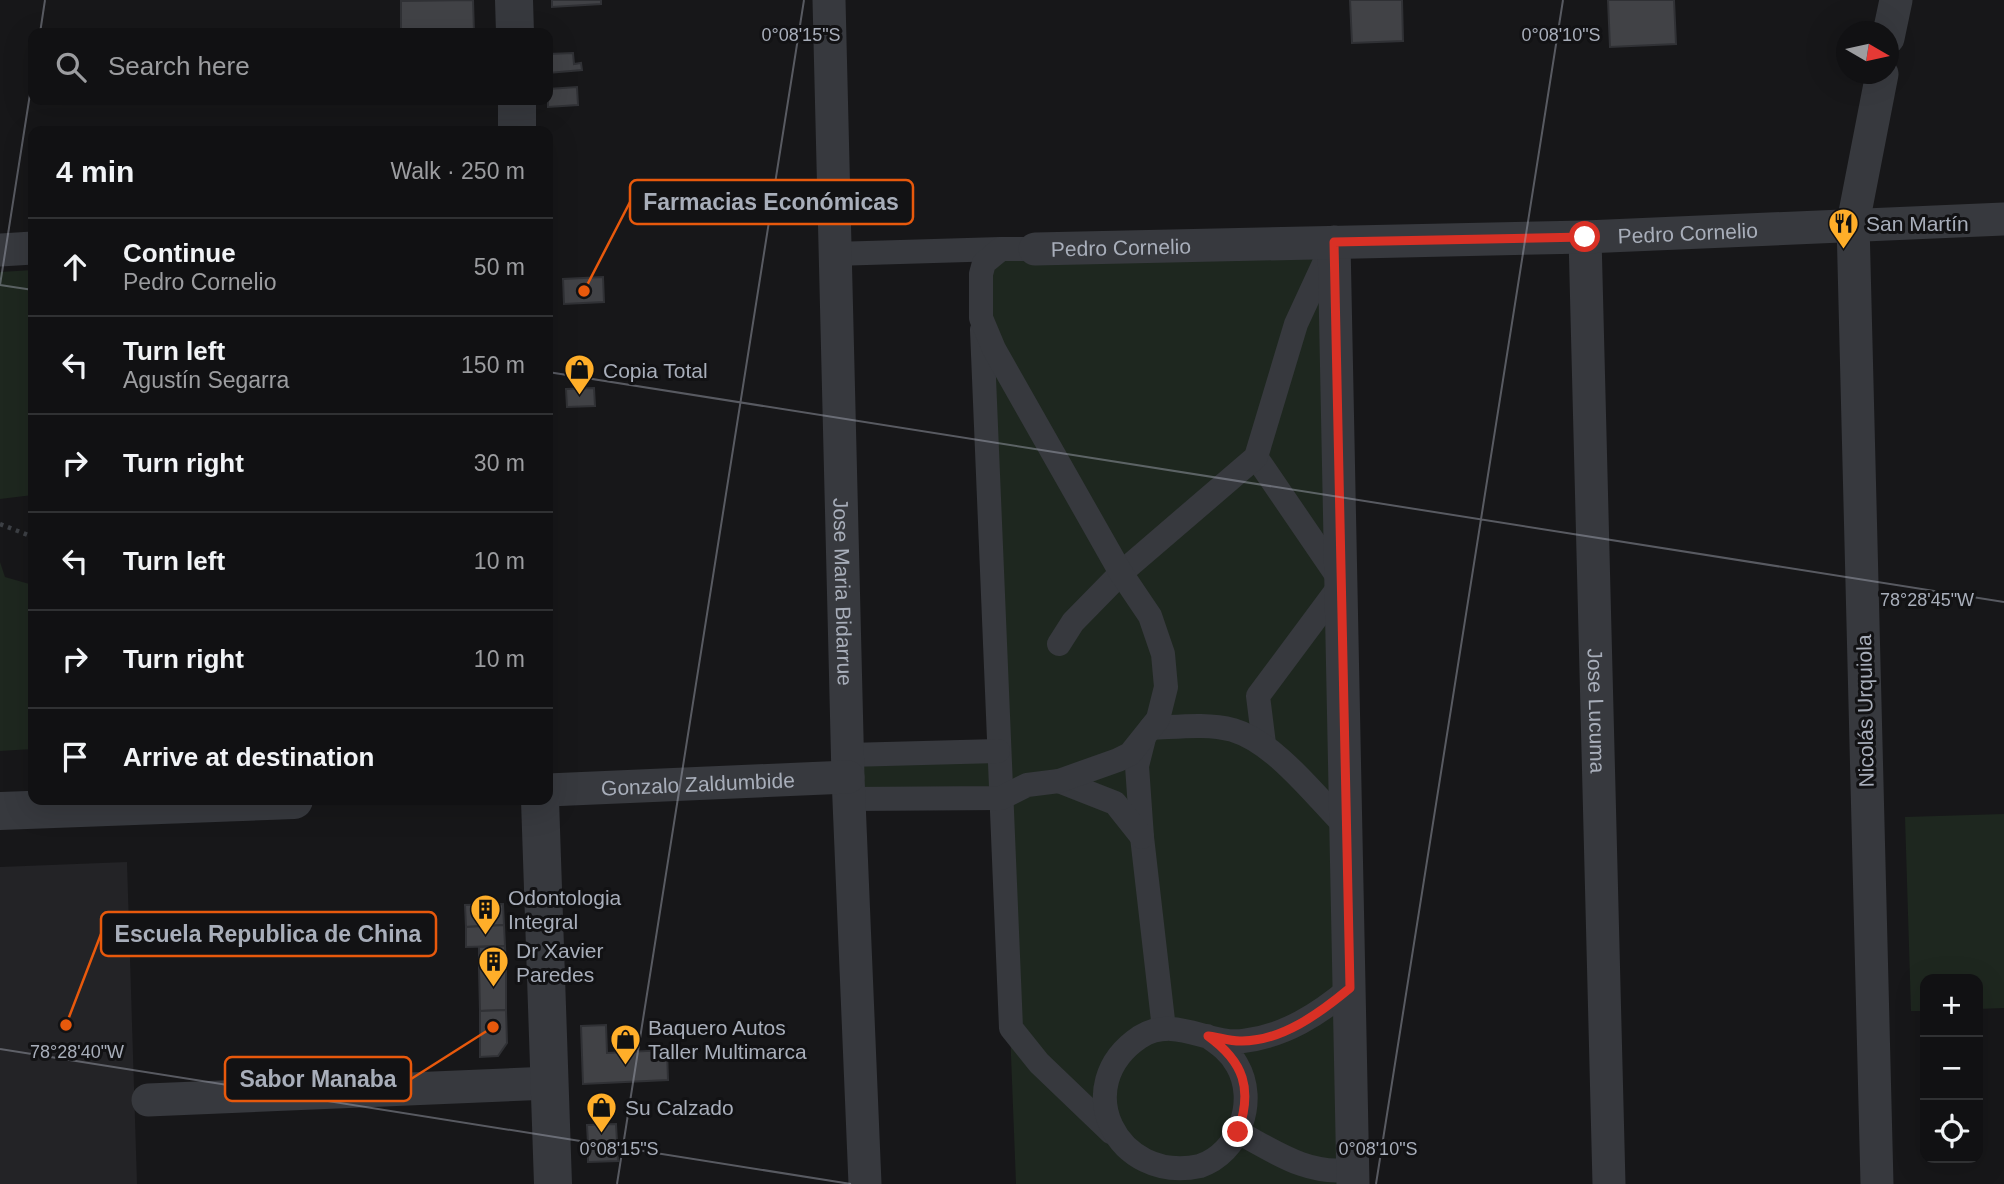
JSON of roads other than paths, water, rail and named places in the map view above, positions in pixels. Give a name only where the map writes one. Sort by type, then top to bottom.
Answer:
[{"type":"street","points":[[514,0],[515,28]]},
{"type":"street","name":"Jose Maria Bidarrue","points":[[829,0],[833,254],[864,1184]]},
{"type":"street","points":[[1892,21],[1896,0]]},
{"type":"street","name":"Nicolás Urquiola","points":[[1877,1184],[1853,223],[1880,84]]},
{"type":"street","points":[[517,105],[517,126]]},
{"type":"street","name":"Pedro Cornelio","points":[[1035,248],[1585,237],[1853,223],[2004,219]]},
{"type":"street","name":"Jose Lucuma","points":[[1585,237],[1609,1184]]},
{"type":"street","points":[[1059,644],[1073,622],[1121,573],[1256,457],[1296,324],[1334,242]]},
{"type":"street","points":[[1238,1132],[1312,1169],[1353,1176],[1334,242]]},
{"type":"street","points":[[0,250],[28,248]]},
{"type":"street","points":[[833,254],[1035,248]]},
{"type":"street","points":[[1001,249],[984,263],[981,274],[981,317],[1012,1028],[1039,1063],[1111,1132],[1124,1150],[1143,1163],[1164,1170],[1186,1170],[1207,1163],[1225,1150],[1238,1132],[1245,1110],[1245,1088],[1239,1067],[1226,1049],[1208,1036]]},
{"type":"street","points":[[849,777],[1001,798],[1027,785],[1059,781],[1130,754],[1158,719],[1166,687],[1163,654],[1150,616],[1121,573],[994,349],[981,317]]},
{"type":"street","points":[[1256,457],[1342,583]]},
{"type":"street","points":[[1264,744],[1258,696],[1342,583]]},
{"type":"street","points":[[1148,733],[1212,727],[1233,730],[1264,744],[1348,829]]},
{"type":"street","points":[[1148,733],[1137,766],[1142,837],[1164,1029]]},
{"type":"street","points":[[849,777],[998,751]]},
{"type":"street","name":"Gonzalo Zaldumbide","points":[[553,790],[849,777]]},
{"type":"street","points":[[1059,781],[1115,803],[1142,837]]},
{"type":"street","points":[[0,811],[160,805]]},
{"type":"street","points":[[540,805],[553,1184]]},
{"type":"street","points":[[1111,1132],[1105,1111],[1105,1088],[1112,1067],[1125,1049],[1143,1035],[1164,1029],[1186,1029],[1240,1041],[1282,1032],[1325,1009],[1350,988]]},
{"type":"street","points":[[148,1100],[550,1083]]},
{"type":"place","name":"San Martín","points":[[1843,250]]},
{"type":"place","name":"Farmacias Económicas","points":[[584,291]]},
{"type":"place","name":"Copia Total","points":[[580,397]]},
{"type":"place","name":"Odontologia Integral","points":[[485,936]]},
{"type":"place","name":"Dr Xavier Paredes","points":[[493,989]]},
{"type":"place","name":"Escuela Republica de China","points":[[66,1025]]},
{"type":"place","name":"Sabor Manaba","points":[[493,1027]]},
{"type":"place","name":"Baquero Autos Taller Multimarca","points":[[625,1066]]},
{"type":"place","name":"Su Calzado","points":[[602,1134]]}]
